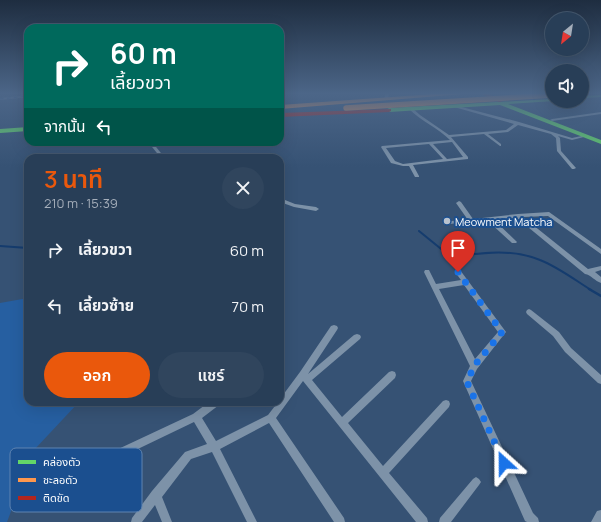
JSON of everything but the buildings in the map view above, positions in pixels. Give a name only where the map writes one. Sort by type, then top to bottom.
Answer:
[{"type":"main road","points":[[544,117],[601,142]]},
{"type":"main road","points":[[546,117],[601,139]]},
{"type":"main road","points":[[0,126],[24,124]]},
{"type":"main road","points":[[0,130],[24,129]]},
{"type":"street","points":[[421,117],[430,122],[449,136],[453,141],[466,158],[399,165],[393,162],[383,147],[453,141]]},
{"type":"street","points":[[497,117],[572,139],[586,136]]},
{"type":"street","points":[[552,120],[574,117]]},
{"type":"street","points":[[449,136],[507,131],[518,123]]},
{"type":"street","points":[[551,133],[558,138],[559,151],[574,168]]},
{"type":"street","points":[[486,134],[500,145]]},
{"type":"street","points":[[430,143],[446,160]]},
{"type":"street","points":[[153,146],[160,154]]},
{"type":"street","points":[[410,164],[418,176]]},
{"type":"street","points":[[284,201],[294,205],[316,208]]},
{"type":"street","points":[[459,203],[472,221]]},
{"type":"street","points":[[450,223],[549,214],[601,252]]},
{"type":"street","points":[[518,216],[587,272],[589,271],[601,281]]},
{"type":"street","points":[[490,220],[514,242]]},
{"type":"street","points":[[589,271],[601,268]]},
{"type":"street","points":[[427,272],[474,366]]},
{"type":"street","points":[[458,272],[502,332],[474,366],[467,382],[528,517],[534,522]]},
{"type":"street","points":[[435,287],[465,282]]},
{"type":"street","points":[[529,312],[556,334],[568,350],[601,380]]},
{"type":"street","points":[[284,403],[305,378],[334,328]]},
{"type":"street","points":[[305,378],[357,337]]},
{"type":"street","points":[[342,423],[392,375]]},
{"type":"street","points":[[305,378],[423,522]]},
{"type":"street","points":[[383,473],[446,404]]},
{"type":"street","points":[[130,448],[196,417],[211,406]]},
{"type":"street","points":[[136,522],[188,454],[214,447],[271,418],[281,406]]},
{"type":"street","points":[[196,417],[214,447],[252,522]]},
{"type":"street","points":[[271,418],[340,522]]},
{"type":"street","points":[[444,522],[476,482]]},
{"type":"street","points":[[156,495],[167,522]]},
{"type":"street","points":[[596,522],[601,515]]},
{"type":"shaded area","points":[[24,299],[24,406],[75,406],[36,448],[10,448],[11,512],[7,522],[0,522],[0,303]]},
{"type":"waterway","points":[[419,231],[451,257],[496,252],[529,256],[553,266],[591,290]]},
{"type":"waterway","points":[[0,246],[24,248]]},
{"type":"waterway","points":[[589,289],[601,296]]},
{"type":"traffic: fast","points":[[537,117],[601,142]]},
{"type":"traffic: fast","points":[[0,131],[24,129]]},
{"type":"place","name":"Meowment Matcha","points":[[447,221]]},
{"type":"route","points":[[458,272],[502,332],[474,366],[467,382],[504,463]]}]
